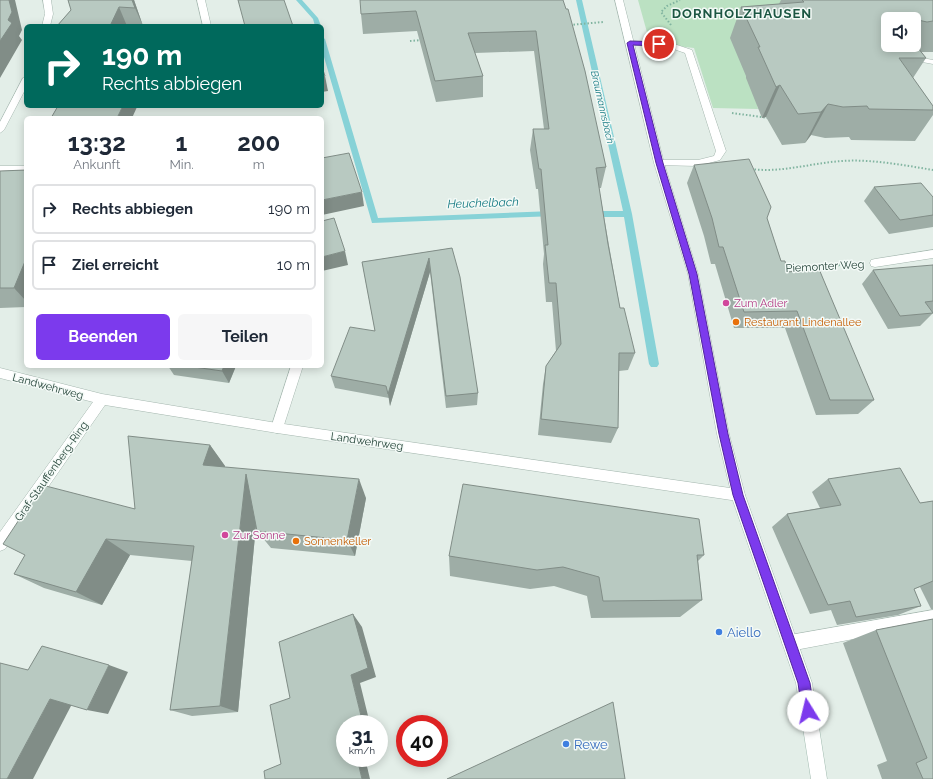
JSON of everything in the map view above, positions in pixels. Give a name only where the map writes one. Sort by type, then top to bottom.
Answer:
[{"type":"street","points":[[46,24],[49,14],[47,0]]},
{"type":"street","points":[[201,0],[207,24]]},
{"type":"street","points":[[619,0],[660,163],[693,274],[723,434],[738,495],[804,683],[819,779]]},
{"type":"street","points":[[630,43],[650,43],[682,48],[689,52],[721,151],[717,158],[698,163],[660,163]]},
{"type":"street","points":[[902,55],[933,62]]},
{"type":"street","points":[[0,130],[24,84]]},
{"type":"street","points":[[0,169],[24,169]]},
{"type":"street","name":"Piemonter Weg","points":[[875,263],[933,254]]},
{"type":"street","points":[[277,428],[296,368]]},
{"type":"street","name":"Landwehrweg","points":[[0,373],[102,399],[277,428],[738,495]]},
{"type":"street","name":"Graf-Stauffenberg-Ring","points":[[0,544],[102,399]]},
{"type":"street","points":[[790,642],[933,617]]},
{"type":"path","points":[[680,0],[667,6],[661,12],[684,40],[682,48]]},
{"type":"path","points":[[563,26],[598,22]]},
{"type":"path","points":[[410,41],[426,39]]},
{"type":"path","points":[[708,111],[771,118]]},
{"type":"path","points":[[717,158],[736,166],[754,170],[782,171],[842,161],[889,163],[933,170]]},
{"type":"path","name":"Piemonter Weg","points":[[780,269],[875,263]]},
{"type":"green space","points":[[638,0],[849,0],[751,77],[758,109],[713,108],[694,48],[650,43]]},
{"type":"building","points":[[0,0],[9,0],[12,12],[8,20],[12,23],[0,41]]},
{"type":"building","points":[[68,0],[132,0],[135,8],[119,7],[111,24],[59,24],[71,10]]},
{"type":"building","points":[[238,0],[284,0],[292,24],[244,24]]},
{"type":"building","points":[[360,0],[563,0],[566,9],[568,9],[585,71],[606,167],[596,168],[620,308],[624,308],[635,353],[619,353],[618,428],[541,419],[546,366],[561,344],[556,283],[549,283],[545,245],[548,245],[541,169],[539,169],[533,129],[549,129],[536,31],[468,33],[483,76],[435,81],[416,11],[361,14]]},
{"type":"building","points":[[802,0],[933,0],[933,21],[921,21],[921,12],[881,12],[881,52],[921,52],[926,58],[899,58],[933,106],[933,110],[869,109],[867,106],[843,107],[828,104],[821,112],[798,114],[780,85],[776,87],[758,47],[760,47],[741,7],[804,2]]},
{"type":"building","points":[[57,108],[122,108],[118,116],[52,116]]},
{"type":"building","points":[[349,153],[362,192],[324,200],[324,158]]},
{"type":"building","points":[[749,159],[771,207],[767,218],[781,261],[785,261],[787,272],[819,269],[874,400],[830,400],[797,311],[744,312],[723,247],[719,247],[712,218],[694,165]]},
{"type":"building","points":[[24,170],[24,264],[14,288],[0,288],[0,171]]},
{"type":"building","points":[[921,183],[933,197],[933,215],[900,220],[874,187]]},
{"type":"building","points":[[334,218],[345,251],[324,256],[324,220]]},
{"type":"building","points":[[452,248],[460,277],[478,393],[446,396],[429,258],[388,394],[386,386],[331,376],[350,327],[375,331],[362,262]]},
{"type":"building","points":[[933,265],[933,301],[925,302],[933,313],[900,316],[873,270]]},
{"type":"building","points":[[201,368],[223,368],[222,371]]},
{"type":"building","points":[[128,436],[210,445],[203,465],[359,479],[347,540],[257,531],[246,474],[220,706],[170,710],[194,546],[106,539],[76,592],[14,574],[25,555],[3,544],[42,485],[135,509]]},
{"type":"building","points":[[900,468],[920,503],[933,501],[933,581],[914,589],[921,606],[856,617],[850,601],[828,605],[787,514],[841,505],[828,479]]},
{"type":"building","points":[[463,484],[699,519],[704,555],[697,555],[702,600],[603,601],[599,577],[563,567],[537,570],[449,556]]},
{"type":"building","points":[[353,614],[368,668],[351,675],[361,715],[336,715],[336,767],[359,767],[362,779],[265,779],[264,771],[281,764],[270,705],[290,698],[279,642]]},
{"type":"building","points":[[933,619],[933,779],[923,779],[916,763],[927,758],[876,630]]},
{"type":"building","points":[[42,646],[109,665],[87,710],[50,699],[7,779],[0,779],[0,663],[28,670]]},
{"type":"building","name":"Rewe","points":[[613,702],[625,779],[447,779]]},
{"type":"waterway","name":"Heuchelbach","points":[[299,0],[316,19],[317,24]]},
{"type":"waterway","name":"Braumannsbach","points":[[579,0],[628,214]]},
{"type":"waterway","name":"Heuchelbach","points":[[324,46],[375,221],[553,214]]},
{"type":"waterway","name":"Heuchelbach","points":[[591,214],[628,214]]},
{"type":"waterway","name":"Heuchelbach","points":[[628,214],[654,364]]},
{"type":"place","name":"Zum Adler","points":[[726,303]]},
{"type":"place","name":"Restaurant Lindenallee","points":[[736,322]]},
{"type":"place","name":"Zur Sonne","points":[[225,535]]},
{"type":"place","name":"Sonnenkeller","points":[[296,541]]},
{"type":"place","name":"Aiello","points":[[719,632]]},
{"type":"place","name":"Rewe","points":[[566,744]]},
{"type":"district","name":"DORNHOLZHAUSEN","points":[[742,13]]},
{"type":"route","points":[[659,44],[630,43],[660,163],[693,274],[723,434],[738,495],[804,683],[808,711]]}]
